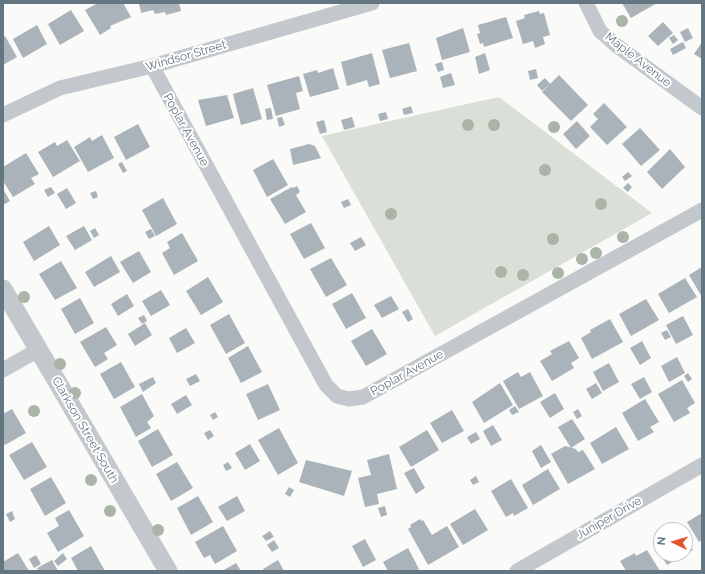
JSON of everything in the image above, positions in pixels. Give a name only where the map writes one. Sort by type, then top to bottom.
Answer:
[{"type":"street","name":"Windsor Street","points":[[3,115],[60,88],[152,66],[372,3]]},
{"type":"street","name":"Maple Avenue","points":[[586,3],[600,31],[617,46],[702,108]]},
{"type":"street","name":"Poplar Avenue","points":[[152,66],[326,385],[337,396],[350,399],[363,397],[702,210]]},
{"type":"street","name":"Clarkson Street South","points":[[3,288],[168,571]]},
{"type":"street","points":[[3,370],[38,350]]},
{"type":"street","name":"Juniper Drive","points":[[517,571],[702,465]]},
{"type":"shaded area","points":[[499,97],[652,213],[435,336],[322,136]]},
{"type":"building","points":[[98,3],[123,3],[131,17],[110,26],[111,28],[100,35],[85,10]]},
{"type":"building","points":[[139,3],[179,3],[181,11],[166,15],[165,12],[155,14],[153,10],[141,13]]},
{"type":"building","points":[[622,3],[657,3],[631,18]]},
{"type":"building","points":[[71,10],[84,31],[60,45],[48,24]]},
{"type":"building","points":[[539,11],[540,14],[544,13],[550,35],[543,37],[545,44],[535,48],[533,41],[523,44],[516,21],[525,18],[524,15]]},
{"type":"building","points":[[506,17],[513,38],[484,47],[483,43],[480,44],[477,34],[480,33],[478,25]]},
{"type":"building","points":[[663,22],[673,33],[658,46],[648,36]]},
{"type":"building","points":[[37,25],[47,44],[23,58],[13,39]]},
{"type":"building","points":[[463,28],[470,52],[442,60],[436,38]]},
{"type":"building","points":[[688,28],[693,38],[685,42],[680,32]]},
{"type":"building","points":[[674,35],[678,40],[673,44],[669,38]]},
{"type":"building","points":[[5,36],[17,57],[3,65],[3,37]]},
{"type":"building","points":[[683,42],[686,48],[673,55],[670,49]]},
{"type":"building","points":[[702,42],[702,59],[694,54]]},
{"type":"building","points":[[409,43],[417,71],[390,78],[382,50]]},
{"type":"building","points":[[372,53],[380,84],[369,87],[367,80],[347,86],[341,62]]},
{"type":"building","points":[[485,53],[490,70],[479,74],[475,57]]},
{"type":"building","points":[[442,62],[444,70],[438,72],[435,64]]},
{"type":"building","points":[[333,68],[339,89],[310,97],[303,74],[317,70],[318,73]]},
{"type":"building","points":[[536,69],[538,78],[530,80],[528,71]]},
{"type":"building","points":[[451,73],[455,85],[443,88],[440,77]]},
{"type":"building","points":[[559,75],[588,105],[571,121],[542,92]]},
{"type":"building","points":[[299,76],[303,91],[296,93],[300,109],[276,116],[267,85]]},
{"type":"building","points":[[545,78],[550,84],[542,91],[537,85]]},
{"type":"building","points":[[253,88],[262,119],[241,125],[233,94]]},
{"type":"building","points":[[227,95],[234,118],[206,126],[198,100]]},
{"type":"building","points":[[604,103],[627,127],[607,145],[590,127],[598,119],[593,114]]},
{"type":"building","points":[[411,106],[413,113],[404,115],[402,109]]},
{"type":"building","points":[[271,108],[273,119],[267,120],[265,109]]},
{"type":"building","points":[[386,112],[388,119],[380,121],[378,114]]},
{"type":"building","points":[[282,117],[285,125],[279,127],[277,118]]},
{"type":"building","points":[[352,117],[355,127],[344,130],[341,120]]},
{"type":"building","points":[[324,120],[327,132],[320,134],[316,122]]},
{"type":"building","points":[[577,121],[590,136],[576,149],[563,134]]},
{"type":"building","points":[[138,124],[150,147],[126,160],[114,137]]},
{"type":"building","points":[[640,128],[660,150],[641,166],[622,144]]},
{"type":"building","points":[[102,135],[114,158],[88,172],[74,147],[90,137],[92,141]]},
{"type":"building","points":[[67,140],[80,161],[53,177],[38,152],[55,142],[57,146]]},
{"type":"building","points":[[309,144],[315,146],[321,158],[293,165],[290,149]]},
{"type":"building","points":[[670,149],[685,167],[662,189],[647,172]]},
{"type":"building","points":[[26,153],[39,174],[31,178],[35,184],[13,197],[3,181],[3,167]]},
{"type":"building","points":[[273,159],[288,185],[267,197],[253,170]]},
{"type":"building","points":[[122,162],[127,171],[123,173],[118,164]]},
{"type":"building","points":[[628,172],[632,176],[625,181],[622,177]]},
{"type":"building","points":[[628,183],[632,187],[628,192],[623,188]]},
{"type":"building","points":[[297,186],[300,192],[296,195],[306,212],[285,224],[270,199],[292,187]]},
{"type":"building","points":[[51,187],[55,193],[48,197],[44,190]]},
{"type":"building","points":[[67,188],[76,203],[66,209],[57,194]]},
{"type":"building","points":[[3,189],[10,201],[3,205]]},
{"type":"building","points":[[96,191],[98,197],[93,199],[90,193]]},
{"type":"building","points":[[163,198],[177,224],[156,236],[142,210]]},
{"type":"building","points":[[348,199],[351,205],[344,208],[341,202]]},
{"type":"building","points":[[311,223],[325,248],[304,259],[290,234]]},
{"type":"building","points":[[49,226],[60,245],[34,261],[23,242]]},
{"type":"building","points":[[84,226],[92,240],[75,250],[66,236]]},
{"type":"building","points":[[95,228],[99,235],[94,238],[90,231]]},
{"type":"building","points":[[151,229],[155,236],[149,239],[145,232]]},
{"type":"building","points":[[182,233],[198,261],[174,275],[162,253],[170,248],[167,242]]},
{"type":"building","points":[[361,237],[366,245],[355,251],[350,243]]},
{"type":"building","points":[[139,251],[151,272],[133,283],[120,262]]},
{"type":"building","points":[[111,256],[120,272],[94,287],[85,272]]},
{"type":"building","points":[[331,258],[347,285],[326,297],[310,269]]},
{"type":"building","points":[[61,261],[77,288],[55,300],[39,274]]},
{"type":"building","points":[[702,267],[702,297],[689,275]]},
{"type":"building","points":[[208,277],[223,302],[201,315],[186,291]]},
{"type":"building","points":[[685,278],[697,297],[669,313],[658,294]]},
{"type":"building","points":[[161,290],[170,305],[151,316],[142,301]]},
{"type":"building","points":[[352,293],[366,318],[346,329],[332,304]]},
{"type":"building","points":[[127,294],[134,306],[118,316],[111,304]]},
{"type":"building","points":[[391,296],[399,309],[382,318],[374,305]]},
{"type":"building","points":[[80,298],[94,323],[75,334],[61,309]]},
{"type":"building","points":[[646,299],[659,320],[631,336],[619,314]]},
{"type":"building","points":[[408,309],[413,319],[408,322],[402,312]]},
{"type":"building","points":[[229,314],[245,343],[226,354],[210,325]]},
{"type":"building","points":[[144,315],[147,321],[142,324],[138,318]]},
{"type":"building","points":[[683,316],[693,335],[676,344],[666,325]]},
{"type":"building","points":[[610,319],[623,342],[592,359],[581,338],[591,332],[590,330]]},
{"type":"building","points":[[145,323],[152,335],[135,346],[128,334]]},
{"type":"building","points":[[106,327],[117,345],[104,353],[108,359],[95,367],[80,342]]},
{"type":"building","points":[[186,328],[195,343],[177,353],[169,338]]},
{"type":"building","points":[[372,329],[387,354],[366,366],[351,341]]},
{"type":"building","points":[[667,330],[671,337],[665,340],[661,333]]},
{"type":"building","points":[[569,341],[579,358],[571,363],[574,368],[552,381],[540,361],[552,354],[550,351]]},
{"type":"building","points":[[642,341],[651,358],[640,365],[630,348]]},
{"type":"building","points":[[248,346],[262,372],[241,383],[228,358]]},
{"type":"building","points":[[677,357],[685,373],[669,382],[661,366]]},
{"type":"building","points":[[121,362],[135,387],[114,399],[100,374]]},
{"type":"building","points":[[609,363],[619,382],[603,391],[593,372]]},
{"type":"building","points":[[518,372],[521,377],[530,372],[543,396],[519,409],[503,381]]},
{"type":"building","points":[[688,373],[692,379],[688,382],[684,376]]},
{"type":"building","points":[[196,374],[200,381],[190,386],[186,379]]},
{"type":"building","points":[[153,377],[156,383],[143,392],[139,384]]},
{"type":"building","points":[[644,377],[652,392],[640,399],[631,384]]},
{"type":"building","points":[[682,380],[695,403],[687,408],[690,413],[674,422],[658,394]]},
{"type":"building","points":[[500,383],[513,405],[484,423],[472,402]]},
{"type":"building","points":[[596,383],[602,393],[592,399],[586,389]]},
{"type":"building","points":[[268,384],[280,410],[258,420],[246,394]]},
{"type":"building","points":[[555,393],[564,409],[550,418],[540,402]]},
{"type":"building","points":[[142,394],[154,416],[147,422],[151,428],[136,437],[120,407]]},
{"type":"building","points":[[186,395],[192,405],[177,414],[171,404]]},
{"type":"building","points":[[645,399],[659,422],[650,427],[654,432],[638,441],[622,413]]},
{"type":"building","points":[[515,406],[519,412],[512,415],[509,410]]},
{"type":"building","points":[[12,409],[26,433],[5,445],[3,442],[3,414]]},
{"type":"building","points":[[578,409],[582,416],[577,419],[573,412]]},
{"type":"building","points":[[452,410],[464,431],[442,443],[430,423]]},
{"type":"building","points":[[215,412],[218,417],[213,420],[210,415]]},
{"type":"building","points":[[572,419],[585,439],[571,448],[558,427]]},
{"type":"building","points":[[493,425],[502,440],[491,446],[483,431]]},
{"type":"building","points":[[616,427],[629,449],[602,464],[590,443]]},
{"type":"building","points":[[279,428],[298,463],[278,475],[258,440]]},
{"type":"building","points":[[158,429],[173,455],[152,467],[138,441]]},
{"type":"building","points":[[210,430],[214,436],[208,440],[204,433]]},
{"type":"building","points":[[427,430],[439,450],[411,467],[399,447]]},
{"type":"building","points":[[476,432],[480,439],[471,444],[467,437]]},
{"type":"building","points":[[32,442],[47,467],[24,480],[9,455]]},
{"type":"building","points":[[250,444],[260,461],[245,470],[235,453]]},
{"type":"building","points":[[541,445],[551,462],[541,468],[532,451]]},
{"type":"building","points":[[565,446],[576,449],[578,452],[583,450],[595,469],[568,484],[551,454]]},
{"type":"building","points":[[389,454],[397,489],[377,494],[379,504],[365,507],[358,478],[371,475],[367,460]]},
{"type":"building","points":[[306,460],[352,471],[344,496],[299,482]]},
{"type":"building","points":[[177,462],[193,488],[171,501],[156,474]]},
{"type":"building","points":[[228,462],[232,468],[226,471],[223,465]]},
{"type":"building","points":[[414,468],[425,488],[416,494],[404,473]]},
{"type":"building","points":[[548,469],[560,489],[533,505],[522,485]]},
{"type":"building","points":[[476,476],[479,482],[473,485],[470,480]]},
{"type":"building","points":[[51,477],[66,503],[45,516],[30,489]]},
{"type":"building","points":[[511,479],[528,508],[514,516],[513,513],[506,517],[491,491]]},
{"type":"building","points":[[289,487],[294,490],[290,497],[285,494]]},
{"type":"building","points":[[198,496],[213,522],[191,535],[177,508]]},
{"type":"building","points":[[237,496],[245,511],[227,521],[218,507]]},
{"type":"building","points":[[385,506],[387,515],[381,517],[378,508]]},
{"type":"building","points":[[475,509],[488,530],[463,545],[450,524]]},
{"type":"building","points":[[69,510],[84,536],[58,552],[47,533],[59,526],[55,518]]},
{"type":"building","points":[[12,511],[15,519],[10,522],[6,514]]},
{"type":"building","points":[[702,513],[702,540],[699,542],[693,532],[693,522],[687,522]]},
{"type":"building","points":[[420,519],[421,521],[423,520],[432,535],[447,526],[459,547],[428,565],[408,529],[411,527],[410,525]]},
{"type":"building","points":[[223,526],[237,551],[215,564],[210,555],[204,558],[195,542]]},
{"type":"building","points":[[270,531],[274,537],[266,541],[262,536]]},
{"type":"building","points":[[365,539],[376,560],[363,567],[352,546]]},
{"type":"building","points":[[274,540],[279,548],[272,552],[267,545]]},
{"type":"building","points":[[91,546],[105,571],[78,571],[71,558]]},
{"type":"building","points":[[408,548],[419,569],[417,571],[388,571],[383,562]]},
{"type":"building","points":[[647,550],[653,562],[660,571],[626,571],[620,561],[635,553],[636,556]]},
{"type":"building","points":[[18,553],[29,571],[3,571],[3,562]]},
{"type":"building","points":[[63,553],[67,559],[58,566],[54,561]]},
{"type":"building","points":[[36,555],[41,564],[34,568],[29,559]]},
{"type":"building","points":[[52,560],[58,571],[39,571],[37,568]]},
{"type":"building","points":[[278,560],[284,571],[264,571],[263,569]]},
{"type":"building","points":[[665,562],[672,562],[667,565]]},
{"type":"building","points":[[236,563],[241,571],[222,571]]}]
